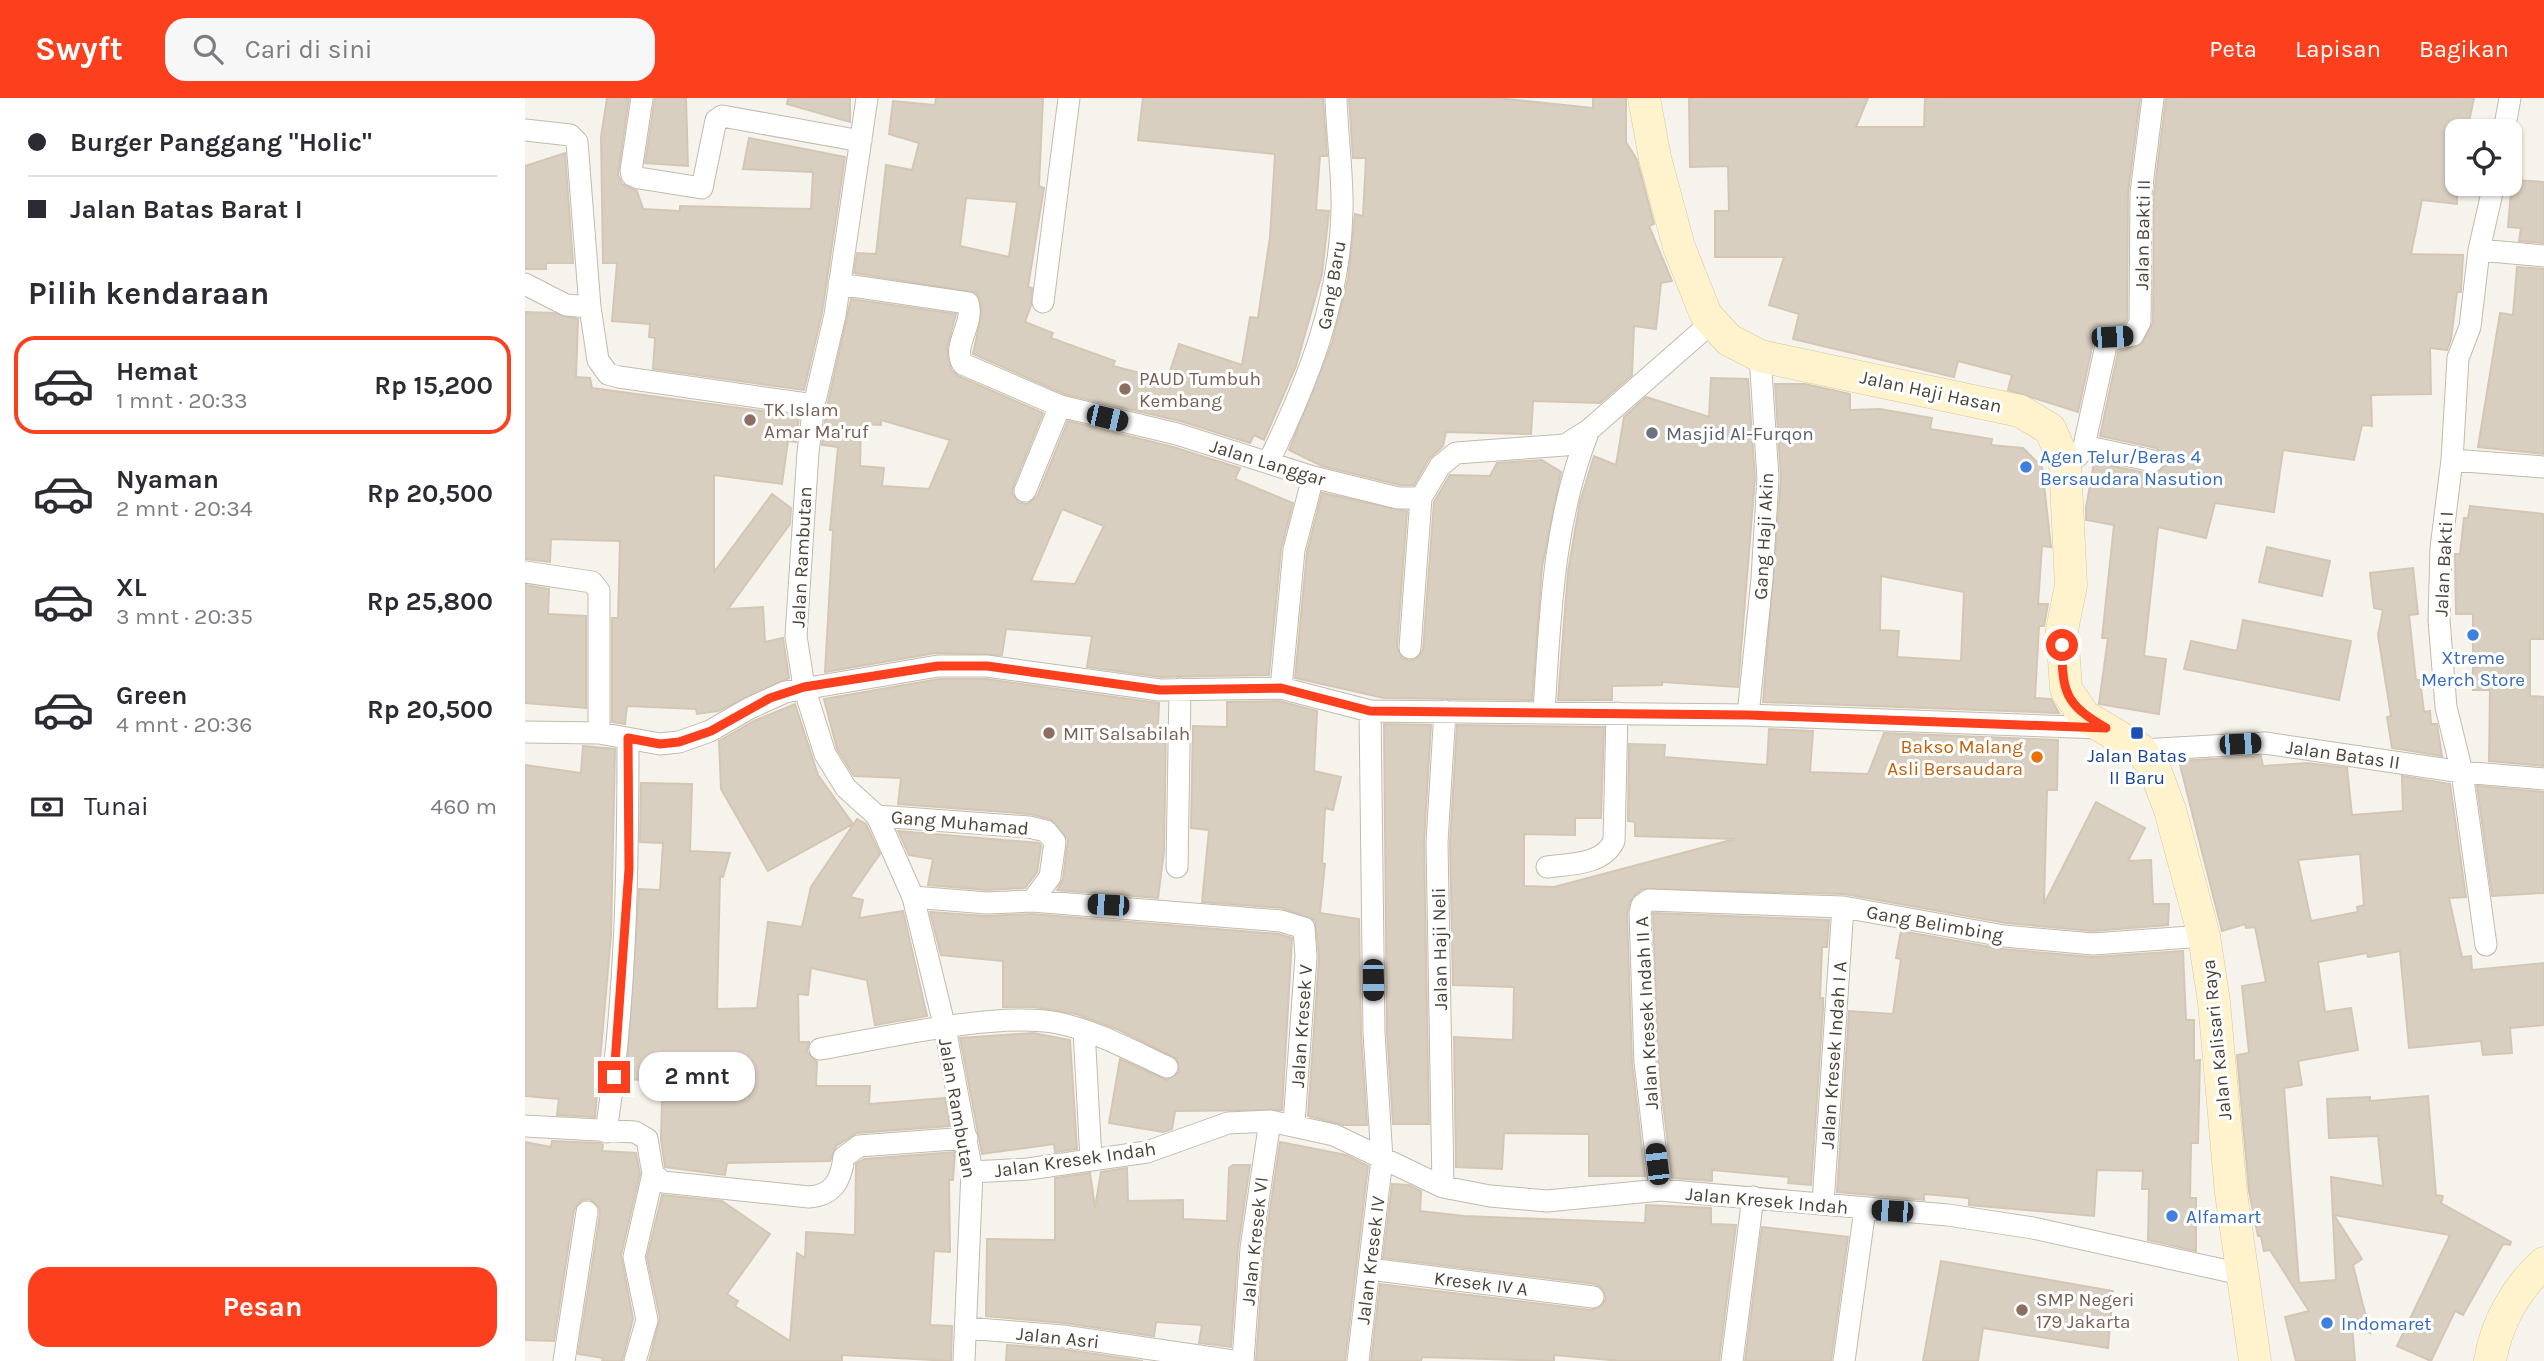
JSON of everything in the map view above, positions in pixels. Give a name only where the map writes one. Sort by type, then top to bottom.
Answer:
[{"type":"street","points":[[642,98],[631,170],[632,175],[639,178],[702,188],[716,120],[722,116],[860,141]]},
{"type":"street","name":"Jalan Rambutan","points":[[867,98],[839,284],[814,405],[804,487],[796,636],[804,687],[825,754],[846,788],[877,816],[913,897],[945,1028],[972,1172],[964,1361]]},
{"type":"street","points":[[1043,302],[1069,98]]},
{"type":"street","name":"Gang Baru","points":[[1269,461],[1300,399],[1318,350],[1336,276],[1342,210],[1336,98]]},
{"type":"street","name":"Jalan Haji Hasan","points":[[1644,98],[1655,158],[1681,256],[1711,323],[1729,340],[1760,356],[2020,411],[2050,429],[2075,455],[2071,585],[2062,631],[2063,676],[2076,709],[2124,739]]},
{"type":"street","name":"Jalan Bakti II","points":[[2075,455],[2091,423],[2103,348],[2112,337],[2133,335],[2140,322],[2141,193],[2153,98]]},
{"type":"street","points":[[2506,119],[2509,98]]},
{"type":"street","points":[[525,130],[570,135],[577,142],[590,307],[598,360],[608,374],[814,405]]},
{"type":"street","name":"Jalan Bakti I","points":[[2486,945],[2462,772],[2446,707],[2439,620],[2441,548],[2452,460],[2458,358],[2470,327],[2479,250],[2491,196]]},
{"type":"street","points":[[2479,250],[2544,256]]},
{"type":"street","points":[[525,284],[566,305],[590,307]]},
{"type":"street","name":"Jalan Langgar","points":[[839,284],[968,303],[971,316],[959,353],[963,364],[1060,407],[1177,434],[1313,477],[1398,498],[1421,498]]},
{"type":"street","points":[[1410,648],[1421,498],[1440,466],[1456,453],[1565,445],[1589,430],[1711,323]]},
{"type":"street","name":"Gang Haji Akin","points":[[1748,715],[1762,579],[1768,478],[1760,356]]},
{"type":"street","points":[[1025,491],[1060,407]]},
{"type":"street","points":[[1544,712],[1559,530],[1578,457],[1589,430]]},
{"type":"street","points":[[2075,455],[2153,461]]},
{"type":"street","points":[[2452,460],[2544,467]]},
{"type":"street","points":[[1281,688],[1294,550],[1313,477]]},
{"type":"street","points":[[525,572],[592,582],[599,591],[599,733]]},
{"type":"street","name":"Jalan Batas II","points":[[525,732],[599,733],[660,744],[693,738],[770,698],[804,687],[938,666],[987,666],[1066,679],[1180,689],[1281,688],[1370,711],[1748,715],[2124,739],[2265,743],[2462,772],[2544,779]]},
{"type":"street","points":[[1177,867],[1180,689]]},
{"type":"street","name":"Jalan Kresek IV","points":[[1358,1361],[1382,1159],[1374,1033],[1370,711]]},
{"type":"street","name":"Jalan Haji Neli","points":[[1443,1187],[1437,842],[1445,711]]},
{"type":"street","points":[[1547,867],[1582,863],[1610,851],[1614,841],[1617,713]]},
{"type":"street","points":[[606,1132],[618,1049],[626,936],[628,738]]},
{"type":"street","name":"Jalan Kalisari Raya","points":[[2124,739],[2161,783],[2204,936],[2214,1002],[2241,1274],[2255,1361]]},
{"type":"street","name":"Gang Muhamad","points":[[877,816],[1029,827],[1046,831],[1055,842],[1050,877],[1032,901]]},
{"type":"street","points":[[913,897],[987,903],[1032,901]]},
{"type":"street","name":"Gang Belimbing","points":[[1667,899],[1843,907],[2004,936],[2093,944],[2204,936]]},
{"type":"street","name":"Jalan Kresek Indah II A","points":[[1660,1190],[1645,1062],[1640,913],[1642,905],[1649,900],[1667,899]]},
{"type":"street","name":"Jalan Kresek V","points":[[1032,901],[1281,921],[1304,929],[1306,956],[1294,1124]]},
{"type":"street","name":"Jalan Kresek Indah I A","points":[[1823,1203],[1843,907]]},
{"type":"street","points":[[820,1048],[945,1028],[1027,1020],[1084,1030],[1167,1067]]},
{"type":"street","points":[[1084,1030],[1091,1160]]},
{"type":"street","name":"Jalan Kresek Indah","points":[[972,1172],[1028,1169],[1147,1152],[1228,1123],[1270,1121],[1294,1124],[1334,1135],[1443,1187],[1547,1201],[1660,1190],[1948,1215],[2033,1228],[2241,1274]]},
{"type":"street","name":"Jalan Kresek VI","points":[[1243,1361],[1251,1248],[1270,1121]]},
{"type":"street","points":[[525,1126],[635,1132],[643,1135],[649,1145],[653,1174],[634,1257],[646,1320],[635,1361]]},
{"type":"street","points":[[653,1174],[663,1182],[820,1196],[831,1191],[840,1180],[844,1157],[859,1146],[967,1138]]},
{"type":"street","points":[[1733,1361],[1753,1197]]},
{"type":"street","points":[[1844,1361],[1865,1209]]},
{"type":"street","points":[[564,1361],[587,1212]]},
{"type":"street","points":[[2490,1361],[2493,1342],[2510,1306],[2530,1276],[2544,1263]]},
{"type":"street","name":"Kresek IV A","points":[[1369,1269],[1593,1297]]},
{"type":"street","name":"Jalan Asri","points":[[966,1328],[1063,1336],[1233,1361]]},
{"type":"building","points":[[607,98],[629,98],[618,174],[622,184],[637,191],[643,209],[680,211],[680,206],[811,209],[813,172],[743,169],[749,138],[845,157],[822,313],[804,390],[653,369],[655,338],[649,337],[650,324],[612,321],[617,263],[603,263],[601,137]]},
{"type":"building","points":[[655,98],[686,98],[688,166],[645,163]]},
{"type":"building","points":[[788,98],[850,98],[850,122],[787,104]]},
{"type":"building","points":[[936,98],[1043,98],[1039,186],[1044,188],[1028,287],[1032,288],[1031,305],[1025,322],[1053,333],[1051,338],[1115,361],[1113,366],[1167,380],[1179,344],[1242,365],[1250,317],[1258,318],[1270,237],[1275,154],[1138,140],[1143,98],[1323,98],[1327,156],[1320,156],[1316,210],[1329,211],[1322,274],[1296,366],[1264,440],[1254,435],[1250,443],[1180,421],[1064,394],[973,354],[982,312],[977,293],[854,273],[857,253],[876,254],[886,165],[912,170],[919,143],[889,134],[893,101],[935,105]],"holes":[[[966,198],[1017,202],[1009,257],[960,246]]]},
{"type":"building","points":[[1349,98],[1497,98],[1593,108],[1593,98],[1626,98],[1626,142],[1637,160],[1654,224],[1649,226],[1672,281],[1661,283],[1656,329],[1634,326],[1632,375],[1600,403],[1533,401],[1531,434],[1446,432],[1443,446],[1429,459],[1414,485],[1400,485],[1322,466],[1289,450],[1332,343],[1348,279],[1355,214],[1363,216],[1366,158],[1353,158]]},
{"type":"building","points":[[1689,98],[1868,98],[1856,127],[1924,127],[1925,98],[2140,98],[2128,193],[2127,319],[2124,324],[2098,331],[2094,338],[2078,412],[2008,390],[2012,375],[1958,361],[1954,377],[1793,339],[1799,314],[1769,305],[1784,257],[1715,257],[1715,211],[1729,211],[1728,166],[1690,167]]},
{"type":"building","points":[[2166,98],[2474,98],[2470,119],[2445,119],[2445,196],[2457,196],[2457,204],[2422,200],[2411,254],[2463,255],[2461,292],[2457,292],[2451,339],[2447,350],[2430,348],[2431,394],[2371,395],[2372,426],[2362,425],[2354,460],[2283,450],[2274,512],[2215,503],[2206,538],[2158,527],[2144,656],[2166,659],[2159,714],[2099,704],[2108,638],[2102,638],[2114,525],[2086,520],[2094,462],[2151,474],[2162,470],[2166,463],[2165,456],[2156,448],[2100,436],[2118,352],[2141,345],[2153,323],[2154,194]]},
{"type":"building","points":[[565,153],[573,263],[546,263],[546,269],[525,269],[525,166]]},
{"type":"building","points":[[2522,181],[2544,182],[2544,243],[2519,241],[2521,228],[2508,227],[2511,196],[2522,196]]},
{"type":"building","points":[[2517,267],[2544,269],[2544,454],[2478,447],[2500,313],[2513,315]]},
{"type":"building","points":[[851,299],[956,314],[947,348],[951,370],[958,376],[1043,413],[1013,487],[1012,493],[1019,503],[1027,504],[1037,497],[1068,421],[1173,447],[1240,468],[1235,479],[1293,503],[1281,549],[1269,675],[1161,677],[1087,667],[1092,636],[1006,629],[1002,655],[936,653],[825,672],[833,530],[830,530],[838,447],[822,445],[827,407]],"holes":[[[881,420],[950,440],[929,489],[882,486],[884,468],[860,466],[861,424],[881,425]],[[1062,509],[1104,526],[1075,584],[1031,581]]]},
{"type":"building","points":[[525,312],[553,313],[578,319],[576,377],[590,378],[592,388],[799,416],[796,442],[788,441],[782,484],[714,475],[714,572],[772,494],[791,508],[790,524],[728,609],[763,607],[765,642],[783,638],[789,678],[718,711],[697,714],[696,709],[627,706],[625,724],[612,722],[612,618],[618,618],[620,541],[551,539],[550,562],[525,559]]},
{"type":"building","points":[[1711,378],[1748,379],[1755,478],[1738,687],[1662,682],[1662,685],[1612,686],[1612,700],[1558,700],[1568,571],[1580,502],[1594,456],[1616,465],[1624,417],[1646,397],[1709,417]]},
{"type":"building","points":[[1775,384],[1805,384],[1850,394],[1850,410],[1880,409],[1932,418],[1930,429],[1992,439],[1991,445],[2023,448],[2042,467],[2051,547],[2042,546],[2038,604],[2048,604],[2044,626],[2039,626],[2035,698],[2051,699],[2059,713],[1763,702],[1781,479]],"holes":[[[1881,576],[1964,592],[1961,661],[1897,657],[1899,631],[1880,630]]]},
{"type":"building","points":[[1542,460],[1561,472],[1542,567],[1532,700],[1384,698],[1295,678],[1307,552],[1322,493],[1407,511],[1397,647],[1402,658],[1410,661],[1416,659],[1423,650],[1434,502],[1450,475],[1490,476],[1497,463]]},
{"type":"building","points":[[2470,506],[2544,514],[2544,639],[2530,639],[2530,696],[2544,697],[2544,766],[2489,761],[2490,690],[2473,690],[2473,614],[2456,614],[2455,554],[2460,554],[2464,518],[2468,518]]},
{"type":"building","points":[[2267,547],[2330,561],[2322,596],[2259,582]]},
{"type":"building","points":[[2413,568],[2418,614],[2409,615],[2416,680],[2420,680],[2424,712],[2430,711],[2431,724],[2437,724],[2442,756],[2392,748],[2387,717],[2391,716],[2378,635],[2383,610],[2374,608],[2370,573]]},
{"type":"building","points":[[525,585],[549,589],[548,614],[586,616],[586,708],[525,703]]},
{"type":"building","points":[[2243,620],[2351,641],[2339,700],[2184,669],[2191,641],[2237,651]]},
{"type":"building","points":[[939,679],[986,679],[1159,703],[1158,725],[1166,726],[1164,852],[1158,898],[1057,890],[1063,879],[1068,839],[1050,819],[1030,814],[898,804],[901,778],[854,776],[837,749],[824,699]]},
{"type":"building","points":[[1279,701],[1317,711],[1314,771],[1341,777],[1333,810],[1325,808],[1322,863],[1325,864],[1320,913],[1359,919],[1361,1033],[1367,1125],[1343,1125],[1308,1116],[1319,957],[1315,920],[1282,908],[1202,902],[1209,830],[1191,828],[1193,726],[1227,727],[1227,702]]},
{"type":"building","points":[[795,704],[818,775],[853,824],[768,871],[721,789],[719,741],[754,721]]},
{"type":"building","points":[[1384,724],[1431,725],[1424,842],[1429,1124],[1393,1124],[1387,1032]]},
{"type":"building","points":[[1457,725],[1604,727],[1601,818],[1575,818],[1575,835],[1524,834],[1524,886],[1554,887],[1735,839],[1635,836],[1635,822],[1628,821],[1629,744],[1665,745],[1664,757],[1767,765],[1769,729],[1813,731],[1810,772],[1868,774],[1884,733],[2058,740],[2057,790],[2047,790],[2044,904],[2096,802],[2145,828],[2128,861],[2151,860],[2153,904],[2169,904],[2168,925],[2093,931],[2006,923],[1844,894],[1642,889],[1630,901],[1627,913],[1632,1062],[1645,1176],[1589,1176],[1589,1134],[1504,1133],[1502,1169],[1456,1167],[1454,1037],[1513,1040],[1514,987],[1453,985],[1450,842]]},
{"type":"building","points":[[583,746],[615,749],[611,935],[595,1117],[557,1115],[559,1099],[525,1096],[525,765],[581,773]]},
{"type":"building","points":[[2261,756],[2263,766],[2308,763],[2347,768],[2352,815],[2403,811],[2402,776],[2450,784],[2466,897],[2449,898],[2462,957],[2471,956],[2472,970],[2544,963],[2544,1025],[2510,1028],[2512,1053],[2483,1055],[2481,1041],[2409,1048],[2400,951],[2368,957],[2367,953],[2318,962],[2325,1012],[2351,1008],[2358,1050],[2298,1061],[2302,1085],[2284,1088],[2299,1283],[2336,1280],[2331,1177],[2383,1186],[2378,1136],[2329,1138],[2327,1099],[2370,1097],[2370,1101],[2428,1096],[2436,1195],[2443,1196],[2441,1203],[2511,1242],[2510,1245],[2503,1244],[2463,1315],[2455,1311],[2431,1361],[2397,1346],[2450,1235],[2334,1215],[2362,1259],[2353,1265],[2370,1333],[2352,1325],[2355,1361],[2296,1361],[2285,1317],[2309,1311],[2270,1250],[2264,1251],[2261,1236],[2258,1236],[2249,1191],[2237,1055],[2249,1053],[2242,986],[2266,982],[2255,927],[2246,928],[2245,924],[2222,931],[2179,761]],"holes":[[[2360,854],[2364,905],[2357,907],[2358,912],[2311,921],[2298,860]]]},
{"type":"building","points":[[641,783],[692,784],[690,851],[730,853],[723,877],[720,876],[717,1009],[757,1008],[768,922],[802,927],[811,887],[857,819],[866,824],[880,854],[850,897],[863,900],[859,918],[903,911],[927,1016],[875,1025],[867,980],[811,968],[808,995],[798,994],[799,1042],[809,1042],[807,1052],[817,1062],[816,1086],[870,1086],[869,1104],[945,1098],[950,1126],[857,1133],[836,1146],[830,1161],[727,1163],[725,1175],[665,1167],[661,1140],[662,1099],[658,1099],[659,1081],[626,1079],[639,889],[660,890],[663,843],[640,842]]},
{"type":"building","points":[[2477,786],[2544,792],[2544,893],[2492,896]]},
{"type":"building","points":[[898,831],[1039,843],[1041,846],[1037,872],[1025,888],[987,890],[928,885],[933,859],[909,855]]},
{"type":"building","points":[[930,912],[986,916],[1032,914],[1279,934],[1292,938],[1282,1110],[1175,1111],[1172,1129],[1163,1132],[1109,1123],[1120,1059],[1167,1080],[1179,1072],[1177,1059],[1119,1030],[1076,1014],[1034,1007],[1003,1007],[1003,961],[941,955]]},
{"type":"building","points":[[1653,913],[1829,920],[1827,947],[1822,947],[1820,998],[1823,998],[1823,1010],[1811,1185],[1788,1183],[1789,1177],[1712,1170],[1712,1181],[1672,1178],[1658,1061]]},
{"type":"building","points":[[1901,931],[2002,949],[2092,957],[2183,951],[2186,1020],[2194,1020],[2194,1061],[2200,1060],[2198,1143],[2191,1143],[2190,1198],[2196,1198],[2196,1251],[2148,1240],[2149,1189],[2142,1189],[2143,1171],[2097,1170],[2094,1216],[1969,1205],[1969,1198],[1924,1194],[1924,1200],[1837,1192],[1849,1011],[1893,1014],[1901,959],[1896,958]]},
{"type":"building","points":[[1033,1033],[1070,1040],[1077,1149],[1055,1152],[1054,1144],[982,1154],[960,1038]]},
{"type":"building","points":[[552,1141],[600,1143],[603,1145],[602,1151],[636,1153],[640,1174],[621,1255],[633,1319],[622,1361],[602,1361],[603,1358],[578,1354],[600,1214],[599,1207],[590,1199],[582,1200],[574,1210],[554,1341],[525,1340],[525,1142],[551,1147]]},
{"type":"building","points":[[1280,1142],[1346,1155],[1368,1166],[1345,1361],[1256,1361],[1264,1249]]},
{"type":"building","points":[[955,1152],[953,1180],[949,1180],[950,1252],[934,1251],[930,1325],[952,1326],[951,1361],[842,1355],[842,1361],[649,1361],[660,1318],[647,1257],[662,1195],[722,1201],[770,1234],[727,1294],[738,1301],[735,1306],[790,1341],[797,1253],[805,1258],[806,1232],[855,1235],[856,1164],[864,1159]]},
{"type":"building","points":[[1233,1165],[1250,1165],[1238,1247],[1231,1347],[1199,1343],[1202,1325],[1156,1322],[1154,1336],[1064,1323],[986,1316],[987,1239],[1055,1240],[1055,1178],[1090,1173],[1095,1208],[1101,1172],[1127,1168],[1128,1201],[1183,1200],[1183,1219],[1227,1221],[1229,1168]]},
{"type":"building","points":[[1392,1184],[1409,1185],[1421,1191],[1420,1211],[1464,1216],[1645,1223],[1646,1205],[1711,1208],[1711,1224],[1736,1225],[1719,1361],[1621,1361],[1554,1355],[1554,1361],[1422,1357],[1421,1361],[1371,1361],[1380,1284],[1591,1310],[1603,1305],[1606,1298],[1601,1287],[1595,1284],[1383,1258]]},
{"type":"building","points":[[1762,1227],[1848,1237],[1831,1361],[1745,1361]]},
{"type":"building","name":"SMP Negeri 179 Jakarta","points":[[1941,1261],[2113,1291],[2108,1348],[1983,1328],[1978,1361],[1923,1361]]},
{"type":"building","points":[[1007,1345],[1061,1349],[1143,1361],[1006,1361]]},
{"type":"place","name":"PAUD Tumbuh Kembang","points":[[1125,389]]},
{"type":"place","name":"TK Islam Amar Ma'ruf","points":[[750,420]]},
{"type":"place","name":"Masjid Al-Furqon","points":[[1652,433]]},
{"type":"place","name":"Agen Telur/Beras 4 Bersaudara Nasution","points":[[2026,467]]},
{"type":"place","name":"Xtreme Merch Store","points":[[2473,635]]},
{"type":"place","name":"MIT Salsabilah","points":[[1049,733]]},
{"type":"place","name":"Jalan Batas II Baru","points":[[2137,733]]},
{"type":"place","name":"Bakso Malang Asli Bersaudara","points":[[2037,757]]},
{"type":"place","name":"Alfamart","points":[[2172,1216]]},
{"type":"place","name":"SMP Negeri 179 Jakarta","points":[[2022,1310]]},
{"type":"place","name":"Indomaret","points":[[2327,1323]]},
{"type":"route","points":[[614,1077],[622,1001],[629,869],[628,738],[660,744],[679,742],[711,731],[748,709],[786,692],[938,666],[987,666],[1160,690],[1281,688],[1370,711],[1748,715],[2106,728],[2084,716],[2070,699],[2063,676],[2062,645]]}]
